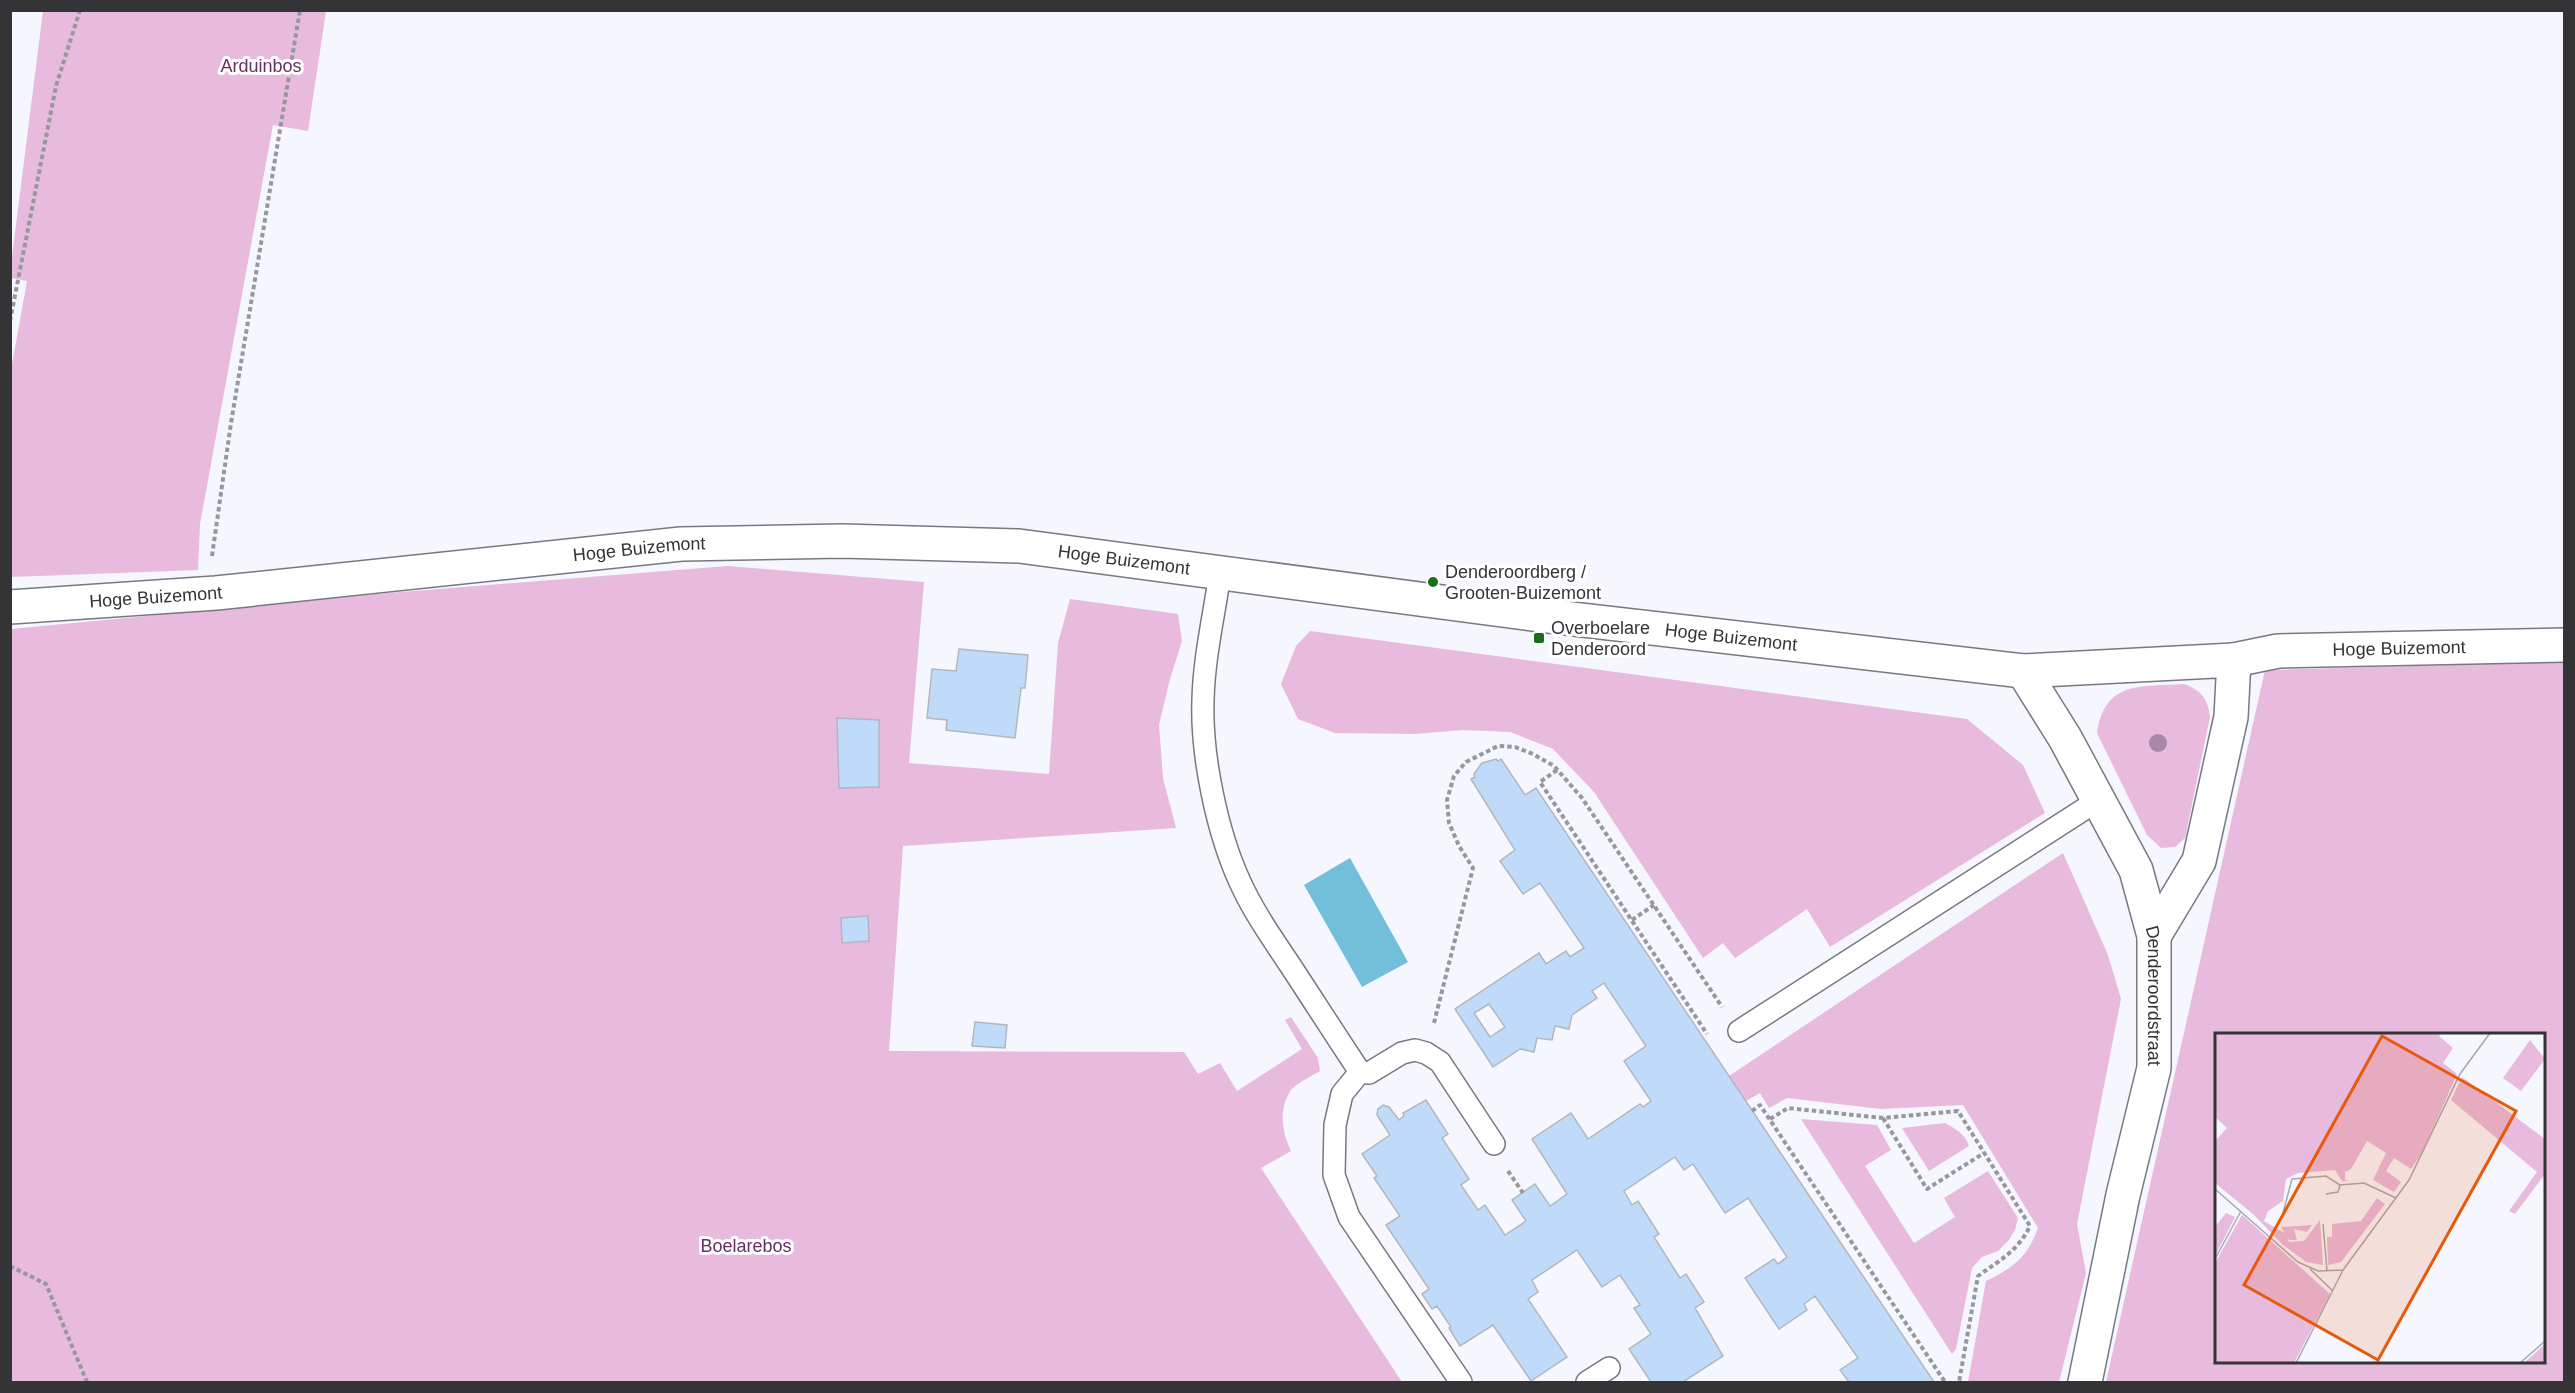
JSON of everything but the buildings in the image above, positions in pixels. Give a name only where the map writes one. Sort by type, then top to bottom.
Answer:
[{"type":"street","name":"Hoge Buizemont","points":[[10,607],[216,593],[531,562],[681,544],[842,541],[1019,546],[1547,616],[2023,671],[2234,660],[2278,651],[2565,645]]},
{"type":"street","points":[[2154,936],[2199,861],[2231,717],[2234,660]]},
{"type":"street","name":"Denderoordstraat","points":[[2023,671],[2066,738],[2136,870],[2154,936],[2154,1068],[2123,1195],[2085,1383]]},
{"type":"lane","points":[[1220,573],[1205,654],[1203,703],[1208,762],[1221,834],[1240,883],[1263,924],[1360,1072]]},
{"type":"lane","points":[[1739,1031],[2100,800]]},
{"type":"lane","points":[[1360,1072],[1369,1073],[1402,1053],[1415,1050],[1426,1053],[1440,1062],[1494,1144]]},
{"type":"lane","points":[[1360,1072],[1342,1094],[1335,1125],[1334,1175],[1349,1217],[1461,1383]]},
{"type":"lane","points":[[1587,1383],[1609,1368]]},
{"type":"path","points":[[10,321],[56,86],[80,10]]},
{"type":"path","points":[[216,593],[212,555],[229,434],[300,10]]},
{"type":"path","points":[[1426,1053],[1473,868],[1459,846],[1449,823],[1447,800],[1454,776],[1466,762],[1498,746],[1515,747],[1540,758],[1557,771],[1582,798],[1739,1031]]},
{"type":"path","points":[[1557,771],[1540,782],[1709,1037]]},
{"type":"path","points":[[1632,920],[1654,905]]},
{"type":"path","points":[[1752,1111],[1760,1105],[1770,1119],[1945,1383]]},
{"type":"path","points":[[1770,1119],[1788,1108],[1883,1118],[1958,1111],[2030,1226],[2023,1241],[2013,1252],[1978,1276],[1959,1383]]},
{"type":"path","points":[[1883,1118],[1927,1189],[1984,1153]]},
{"type":"path","points":[[10,1266],[46,1284],[87,1383]]},
{"type":"green space","name":"Arduinbos","points":[[43,11],[326,11],[308,131],[273,125],[200,524],[198,570],[11,577],[11,370],[27,281],[11,278],[10,272]]},
{"type":"green space","name":"Boelarebos","points":[[728,566],[924,582],[909,763],[1049,774],[1058,643],[1070,599],[1178,614],[1182,641],[1159,725],[1163,778],[1176,828],[903,846],[889,1051],[1184,1052],[1198,1074],[1220,1063],[1237,1091],[1302,1049],[1285,1020],[1291,1017],[1318,1058],[1320,1071],[1294,1087],[1284,1105],[1285,1136],[1291,1151],[1261,1168],[1402,1382],[11,1382],[11,629],[376,594]]},
{"type":"green space","points":[[1310,631],[1967,719],[2023,765],[2045,813],[1830,947],[1807,909],[1735,958],[1723,943],[1703,958],[1594,792],[1553,749],[1510,732],[1463,730],[1415,734],[1335,733],[1298,719],[1281,684],[1296,646]]},
{"type":"green space","points":[[2564,662],[2564,1382],[2106,1382],[2265,670]]},
{"type":"green space","points":[[2184,684],[2203,696],[2210,717],[2185,838],[2175,847],[2161,848],[2147,835],[2097,733],[2101,716],[2108,703],[2117,695],[2140,687]]},
{"type":"green space","points":[[2063,853],[2108,955],[2121,999],[2077,1224],[2086,1273],[2059,1382],[1968,1382],[1986,1281],[2012,1266],[2024,1254],[2038,1228],[1963,1105],[1881,1109],[1787,1098],[1769,1108],[1760,1093],[1746,1101],[1729,1076]]},
{"type":"green space","points":[[1801,1119],[1877,1125],[1891,1150],[1865,1166],[1914,1243],[1955,1217],[1944,1198],[1988,1171],[2018,1218],[2015,1230],[2008,1241],[1998,1251],[1982,1257],[1972,1268],[1956,1349],[1952,1354]]},
{"type":"green space","points":[[1945,1123],[1963,1135],[1969,1146],[1929,1171],[1902,1128]]},
{"type":"water","points":[[1350,858],[1408,962],[1362,987],[1304,885]]},
{"type":"place","name":"Denderoordberg / Grooten-Buizemont","points":[[1433,582]]},
{"type":"place","name":"Overboelare Denderoord","points":[[1539,638]]}]
